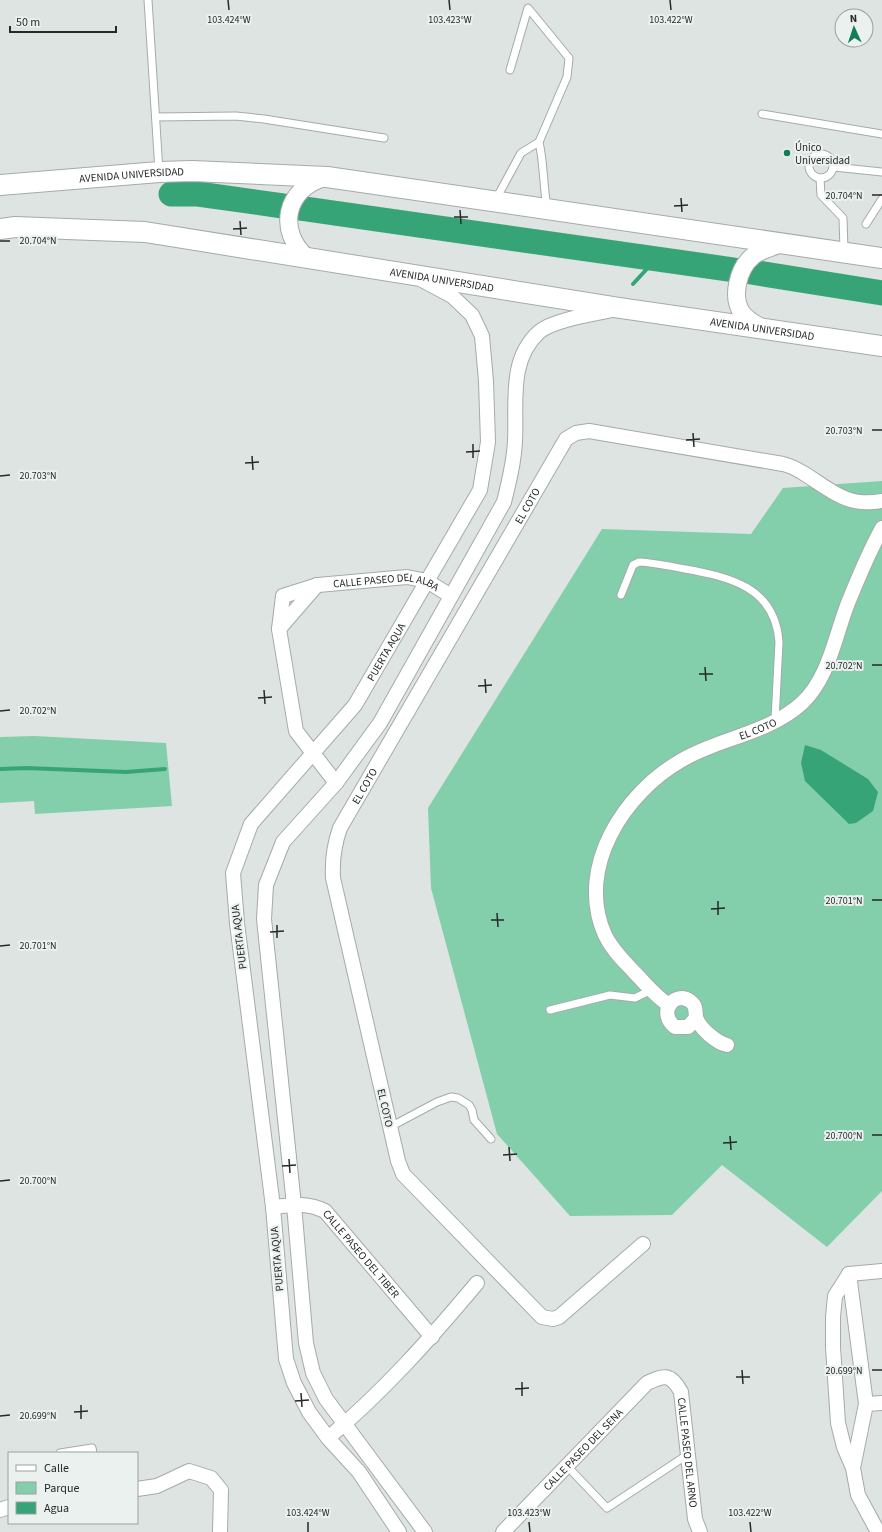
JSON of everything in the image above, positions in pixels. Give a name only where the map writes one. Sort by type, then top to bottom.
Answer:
[{"type":"main road","name":"AVENIDA UNIVERSIDAD","points":[[0,186],[159,172],[192,171],[327,177],[882,258]]},
{"type":"main road","name":"AVENIDA UNIVERSIDAD","points":[[0,229],[14,227],[145,232],[620,308],[882,346]]},
{"type":"street","points":[[308,259],[296,247],[292,239],[289,227],[291,205],[302,189],[313,181],[327,177]]},
{"type":"street","points":[[762,328],[751,322],[742,313],[737,290],[740,276],[752,256],[781,244]]},
{"type":"street","name":"PUERTA AQUA","points":[[400,1532],[359,1472],[328,1438],[309,1412],[294,1383],[286,1359],[273,1207],[233,873],[252,824],[355,705],[480,490],[488,442],[486,381],[482,336],[472,315],[452,296],[414,276]]},
{"type":"street","name":"PUERTA AQUA","points":[[425,1532],[326,1399],[313,1373],[306,1343],[294,1205],[264,919],[266,885],[283,842],[336,783],[380,723],[504,502],[511,471],[515,442],[515,382],[523,352],[540,331],[562,322],[620,308]]},
{"type":"street","name":"EL COTO","points":[[643,1244],[559,1317],[553,1319],[542,1317],[403,1174],[399,1166],[333,878],[332,862],[334,844],[340,828],[566,439],[576,433],[589,431],[783,464],[797,469],[848,501],[882,501]]},
{"type":"street","points":[[775,720],[802,703],[820,681],[848,604],[882,528]]},
{"type":"street","name":"CALLE PASEO DEL ALBA","points":[[336,783],[296,731],[279,629],[283,596],[318,585],[407,577],[427,581],[451,596]]},
{"type":"street","name":"CALLE PASEO DEL ALBA","points":[[279,629],[318,585]]},
{"type":"street","name":"EL COTO","points":[[669,1005],[651,990],[611,946],[601,922],[596,895],[598,865],[603,851],[617,822],[634,799],[656,776],[683,759],[775,720]]},
{"type":"street","points":[[696,1018],[688,1027],[675,1027],[667,1018],[669,1005],[679,999],[685,999],[695,1006],[696,1018],[708,1034],[719,1043],[727,1045]]},
{"type":"street","name":"CALLE PASEO DEL TIBER","points":[[273,1207],[314,1205],[325,1210],[432,1337]]},
{"type":"street","points":[[849,1274],[882,1271]]},
{"type":"street","points":[[849,1274],[866,1404],[853,1468]]},
{"type":"street","points":[[849,1274],[835,1296],[832,1346],[838,1423],[844,1448],[853,1468],[858,1495],[878,1530]]},
{"type":"street","points":[[328,1438],[432,1337],[477,1283]]},
{"type":"street","name":"CALLE PASEO DEL ARNO","points":[[647,1383],[659,1378],[668,1377],[676,1382],[681,1392],[695,1519],[700,1532]]},
{"type":"street","name":"CALLE PASEO DEL SENA","points":[[503,1532],[647,1383]]},
{"type":"street","points":[[866,1404],[882,1403]]},
{"type":"street","points":[[138,1489],[157,1486],[188,1471],[211,1478],[221,1490],[220,1532]]},
{"type":"lane","points":[[148,0],[159,172]]},
{"type":"lane","points":[[495,202],[521,153],[538,142],[567,77],[569,58],[528,8],[510,70]]},
{"type":"lane","points":[[762,114],[882,134]]},
{"type":"lane","points":[[156,117],[236,116],[384,138]]},
{"type":"lane","points":[[538,142],[543,161],[543,186],[548,209]]},
{"type":"lane","points":[[822,153],[827,155],[833,162],[834,167],[829,175],[820,178],[815,177],[809,169],[810,160],[813,156],[822,153]]},
{"type":"lane","points":[[834,167],[882,172]]},
{"type":"lane","points":[[820,178],[821,195],[843,218],[844,252]]},
{"type":"lane","points":[[866,224],[882,199]]},
{"type":"lane","name":"EL COTO","points":[[621,595],[633,565],[640,562],[716,574],[736,581],[752,590],[765,603],[774,617],[778,630],[779,642],[775,720]]},
{"type":"lane","points":[[550,1010],[610,995],[635,998],[651,990]]},
{"type":"lane","points":[[390,1127],[441,1100],[451,1097],[469,1104],[474,1120],[491,1139]]},
{"type":"lane","points":[[66,1452],[92,1448],[93,1452]]},
{"type":"lane","points":[[567,1466],[607,1508],[687,1455]]},
{"type":"green space","points":[[882,481],[882,1191],[827,1247],[722,1165],[672,1215],[570,1216],[497,1134],[431,888],[428,808],[602,529],[751,534],[783,488]]},
{"type":"green space","points":[[35,736],[166,743],[172,806],[35,814],[34,801],[0,803],[0,737]]},
{"type":"water","points":[[805,745],[821,750],[868,779],[878,792],[873,811],[856,823],[849,824],[805,781],[801,763]]},
{"type":"waterway","points":[[171,194],[198,194],[283,206]]},
{"type":"waterway","points":[[299,208],[734,270]]},
{"type":"waterway","points":[[633,284],[657,258]]},
{"type":"waterway","points":[[751,272],[882,293]]},
{"type":"waterway","points":[[0,769],[27,768],[126,772],[165,769]]},
{"type":"place","name":"Único Universidad","points":[[787,153]]}]
